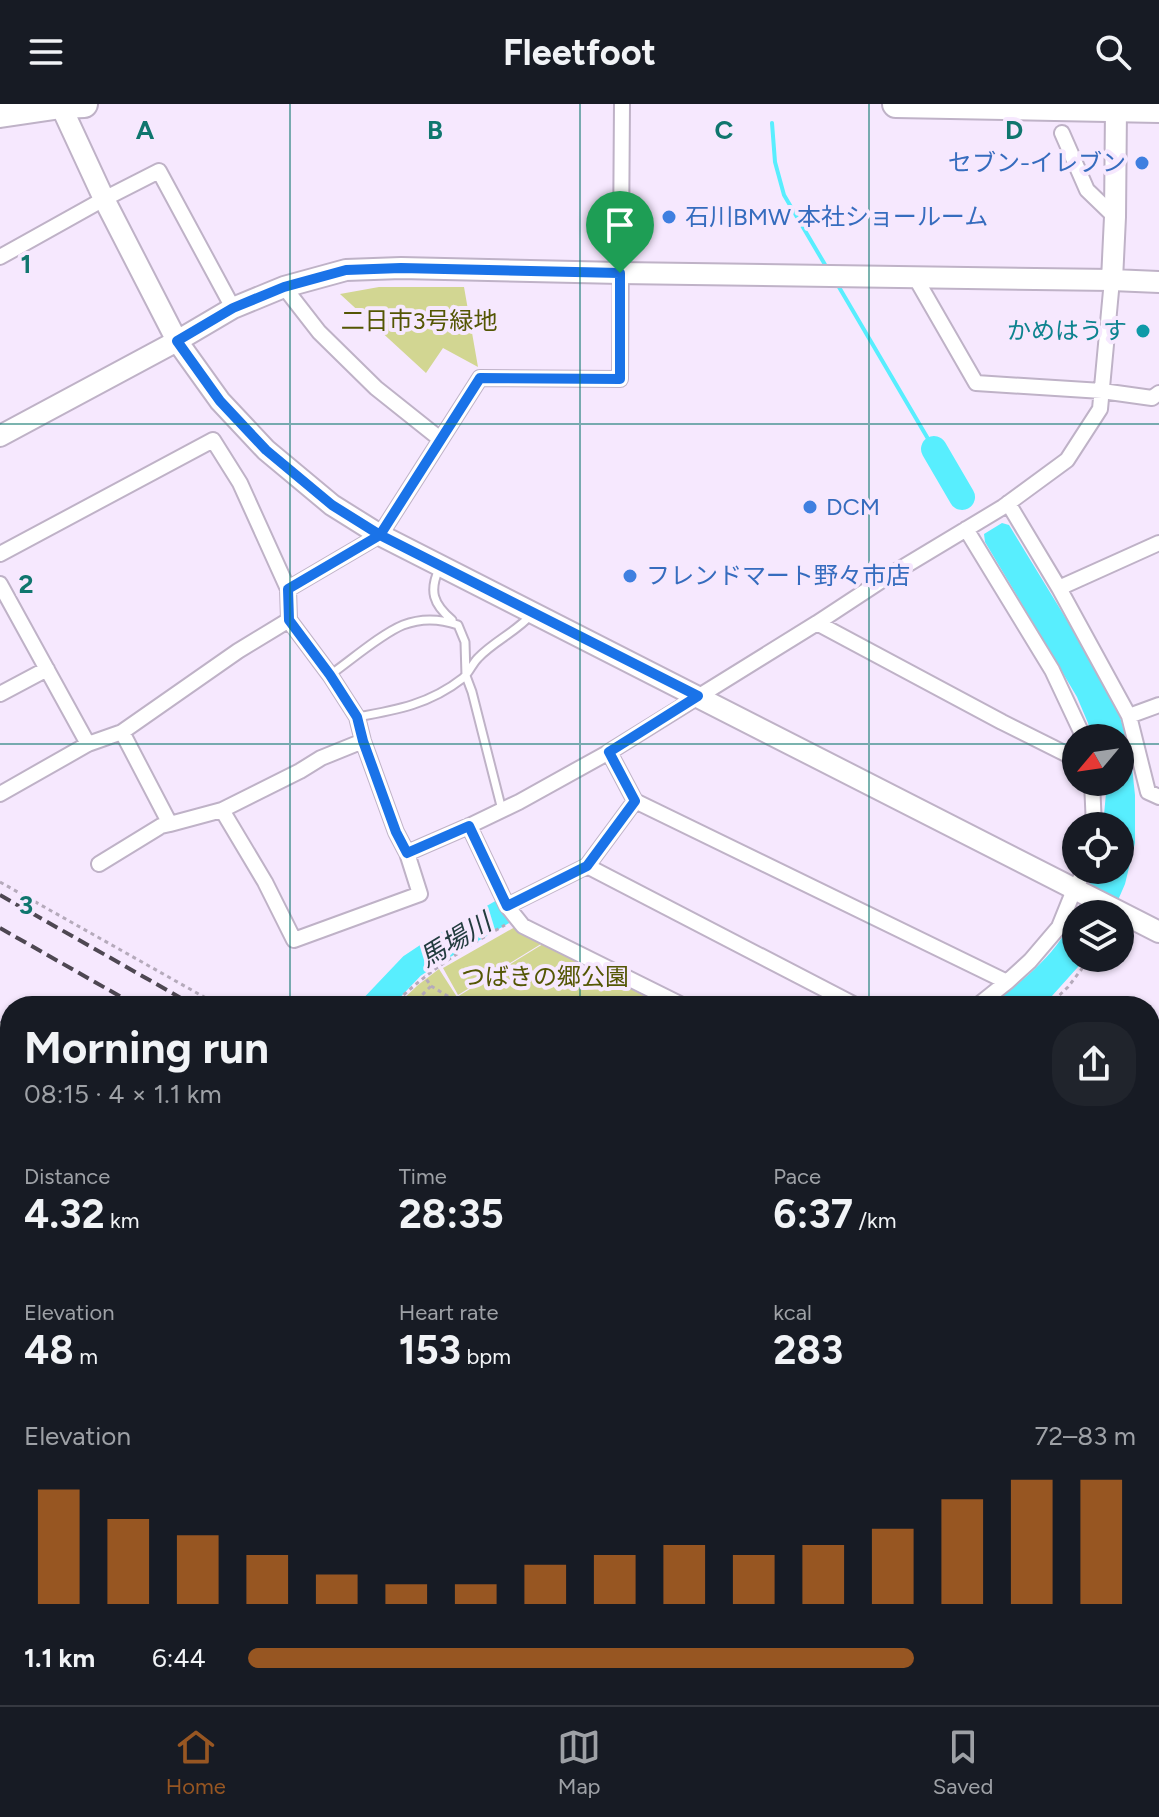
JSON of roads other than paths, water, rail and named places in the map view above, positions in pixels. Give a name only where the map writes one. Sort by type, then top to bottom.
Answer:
[{"type":"highway","points":[[0,114],[68,104]]},
{"type":"highway","points":[[896,104],[1159,109]]},
{"type":"street","points":[[68,104],[104,199],[177,341],[220,401],[266,450],[332,505],[380,535],[1093,900]]},
{"type":"street","points":[[288,589],[380,535],[480,378],[620,379],[622,104]]},
{"type":"street","points":[[407,853],[519,802],[609,752],[1005,505],[1067,460],[1100,409],[1112,280],[1116,108]]},
{"type":"street","points":[[1062,133],[1087,190],[1115,217]]},
{"type":"street","points":[[0,257],[159,171],[233,308]]},
{"type":"street","points":[[0,436],[233,308],[284,287],[346,270],[1159,282]]},
{"type":"street","points":[[915,277],[976,383],[1102,391],[1152,398],[1159,393]]},
{"type":"street","points":[[284,287],[319,332],[376,388],[440,439]]},
{"type":"street","points":[[0,554],[213,440],[240,483],[288,589],[289,620],[357,717],[420,894],[294,940],[265,882],[222,810]]},
{"type":"street","points":[[1005,505],[1059,588],[1129,716],[1148,792],[1159,797]]},
{"type":"street","points":[[968,527],[1052,670],[1077,724]]},
{"type":"street","points":[[1059,588],[1159,543]]},
{"type":"street","points":[[0,584],[88,744]]},
{"type":"street","points":[[0,794],[88,744],[122,732],[226,659],[289,620]]},
{"type":"street","points":[[817,623],[1062,752]]},
{"type":"street","points":[[0,694],[47,669]]},
{"type":"street","points":[[1129,716],[1159,705]]},
{"type":"street","points":[[122,732],[170,824]]},
{"type":"street","points":[[99,864],[161,826],[222,810],[321,758],[363,741]]},
{"type":"street","points":[[609,752],[635,801],[1007,982]]},
{"type":"street","points":[[512,912],[587,866],[635,801]]},
{"type":"street","points":[[469,826],[512,912],[523,926],[664,996]]},
{"type":"street","points":[[587,866],[838,996]]},
{"type":"street","points":[[990,996],[1030,961],[1059,927],[1077,884]]},
{"type":"street","points":[[1134,920],[1159,932]]},
{"type":"lane","points":[[440,565],[432,586],[434,596],[445,614],[457,624],[465,642],[466,676],[502,810]]},
{"type":"lane","points":[[357,717],[430,700],[466,676],[477,659],[533,613]]},
{"type":"lane","points":[[330,675],[403,625],[444,620],[457,624]]},
{"type":"water","points":[[1002,523],[1009,525],[1098,671],[1122,724],[1088,724],[1077,697],[985,542],[984,534]]},
{"type":"water","points":[[1134,786],[1135,843],[1134,847],[1134,812],[1104,812],[1106,796],[1134,796]]},
{"type":"water","points":[[1089,884],[1125,884],[1118,900],[1081,900]]},
{"type":"water","points":[[1062,937],[1062,972],[1073,972],[1052,996],[1003,996],[1028,975]]},
{"type":"waterway","points":[[772,123],[775,162],[784,195],[827,268]]},
{"type":"waterway","points":[[836,282],[934,449]]},
{"type":"waterway","name":"馬場川","points":[[934,449],[962,497]]},
{"type":"waterway","name":"馬場川","points":[[384,996],[412,966],[504,911]]},
{"type":"railway","points":[[0,895],[177,996]]},
{"type":"railway","points":[[0,928],[119,996]]},
{"type":"place","name":"セブン-イレブン","points":[[1142,163]]},
{"type":"place","name":"石川BMW 本社ショールーム","points":[[669,217]]},
{"type":"place","name":"かめはうす","points":[[1143,331]]},
{"type":"place","name":"DCM","points":[[810,507]]},
{"type":"place","name":"フレンドマート野々市店","points":[[630,576]]},
{"type":"park label","name":"二日市3号緑地","points":[[419,321]]},
{"type":"park label","name":"つばきの郷公園","points":[[545,977]]}]
